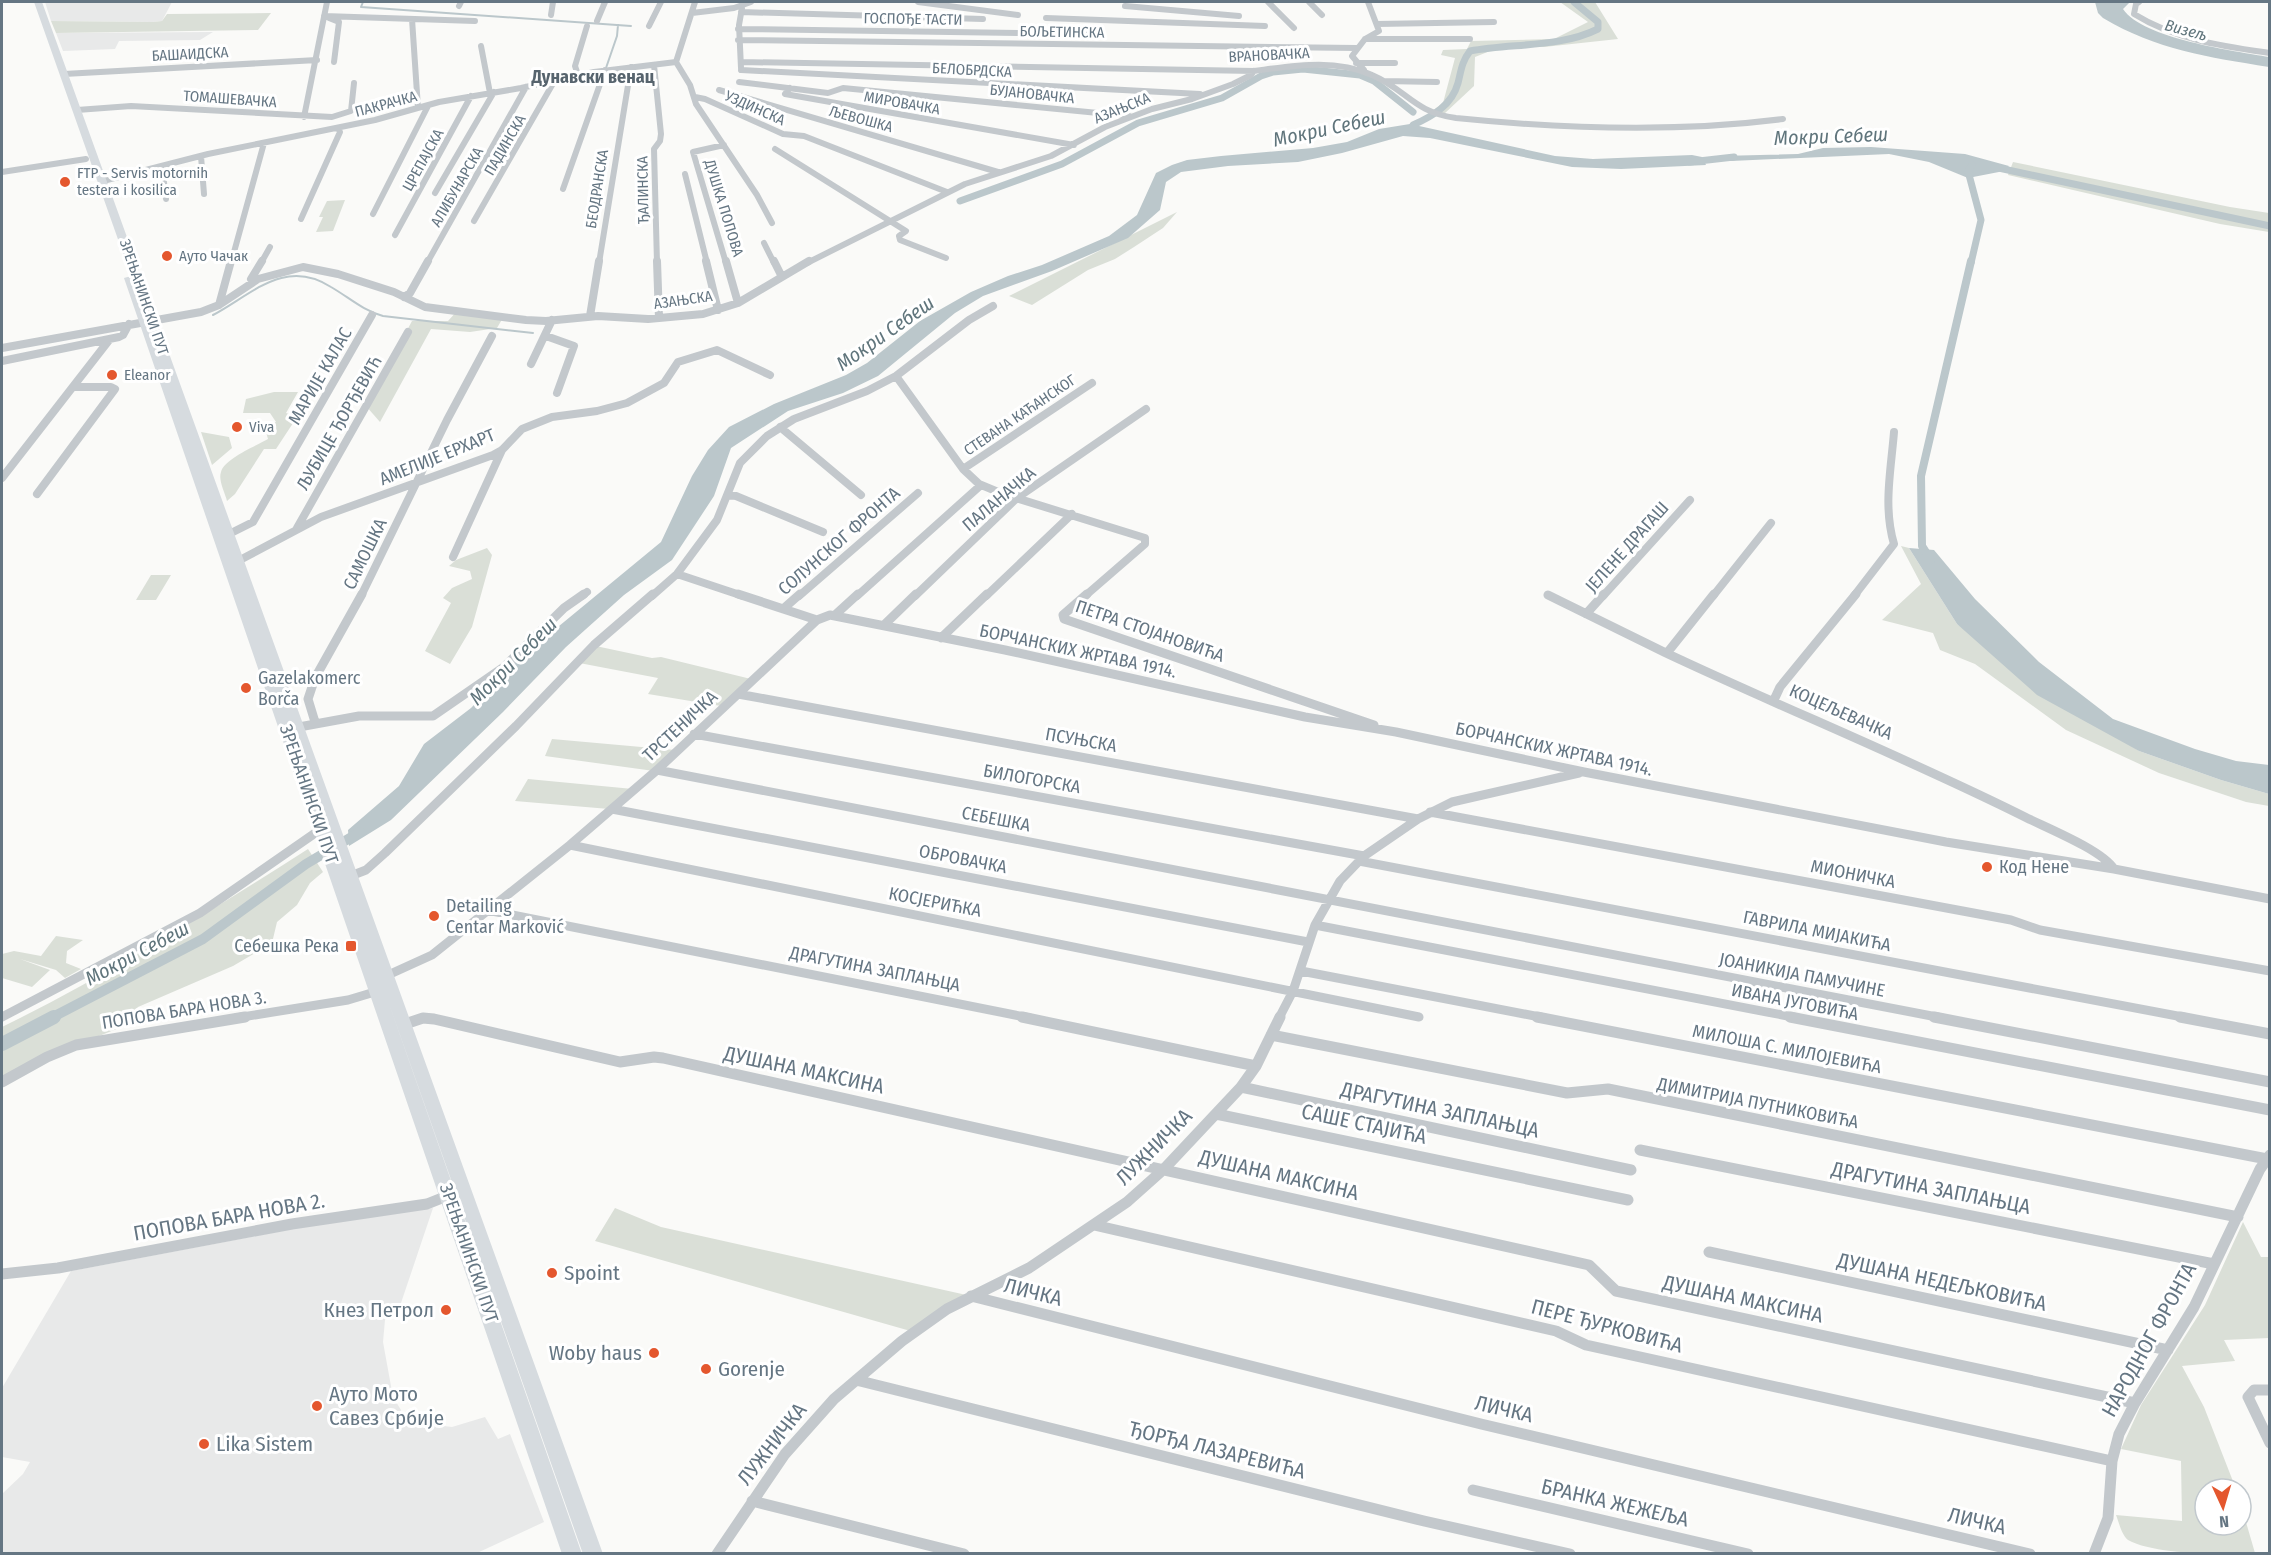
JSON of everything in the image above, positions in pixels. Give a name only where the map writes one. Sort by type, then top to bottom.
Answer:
[{"type":"main road","name":"ЗРЕЊАНИНСКИ ПУТ","points":[[31,2],[86,159],[229,534],[299,727],[328,837]]},
{"type":"main road","name":"ЗРЕЊАНИНСКИ ПУТ","points":[[39,2],[103,181],[148,322],[328,837],[345,878],[378,991],[593,1554]]},
{"type":"main road","name":"ЗРЕЊАНИНСКИ ПУТ","points":[[345,878],[388,975],[405,1024],[456,1193],[572,1554]]},
{"type":"street","points":[[304,117],[327,2]]},
{"type":"street","points":[[551,15],[553,2]]},
{"type":"street","points":[[597,21],[605,2]]},
{"type":"street","points":[[649,26],[661,2]]},
{"type":"street","points":[[695,2],[676,62],[695,97],[696,104],[757,195],[772,223]]},
{"type":"street","points":[[739,82],[742,62],[738,29],[742,9],[751,2]]},
{"type":"street","points":[[918,2],[1018,15]]},
{"type":"street","points":[[1268,2],[1294,28]]},
{"type":"street","points":[[1310,2],[1322,15]]},
{"type":"street","points":[[1364,70],[1352,56],[1365,39],[1379,31],[1368,2]]},
{"type":"street","points":[[2139,2],[2136,4],[2134,14],[2146,23],[2169,33],[2270,53]]},
{"type":"street","points":[[1119,26],[1127,4],[1239,16]]},
{"type":"street","points":[[692,13],[742,9],[960,16],[983,19]]},
{"type":"street","points":[[324,17],[475,21]]},
{"type":"street","points":[[324,17],[334,18],[339,22],[334,62]]},
{"type":"street","points":[[1046,18],[1265,26]]},
{"type":"street","points":[[412,19],[418,108]]},
{"type":"street","points":[[1377,24],[1494,22]]},
{"type":"street","points":[[578,75],[574,66],[587,26]]},
{"type":"street","name":"ГОСПОЂЕ ТАСТИ","points":[[738,29],[1087,34]]},
{"type":"street","points":[[1365,39],[1470,39]]},
{"type":"street","name":"БОЉЕТИНСКА","points":[[738,40],[1356,48]]},
{"type":"street","points":[[435,192],[492,93],[481,46]]},
{"type":"street","name":"БАШАИДСКА","points":[[64,74],[316,60]]},
{"type":"street","name":"ПАКРАЧКА","points":[[103,181],[201,156],[338,128],[471,96],[605,70],[676,62]]},
{"type":"street","name":"ВРАНОВАЧКА","points":[[742,62],[1254,71],[1301,65],[1364,70],[1384,81],[1413,105],[1436,115],[1550,125],[1681,128],[1746,125],[1783,119]]},
{"type":"street","points":[[1356,63],[1395,63]]},
{"type":"street","name":"ЂАЛИНСКА","points":[[654,65],[661,134],[660,141],[654,149],[659,318]]},
{"type":"street","name":"БЕОДРАНСКА","points":[[590,316],[631,67]]},
{"type":"street","points":[[563,189],[605,70]]},
{"type":"street","name":"БЕЛОБРДСКА","points":[[741,70],[1203,94]]},
{"type":"street","name":"АЗАЊСКА","points":[[2,348],[127,328],[201,312],[219,305],[254,281],[286,270],[314,268],[338,274],[434,309],[534,321],[590,316],[659,318],[689,316],[738,303],[820,255],[892,222],[946,192],[998,172],[1042,159],[1130,117],[1233,84],[1254,71]]},
{"type":"street","name":"ПАДИНСКА","points":[[474,221],[555,80]]},
{"type":"street","points":[[1384,81],[1437,82]]},
{"type":"street","name":"МИРОВАЧКА","points":[[739,82],[790,88]]},
{"type":"street","name":"ЉЕВОШКА","points":[[739,82],[719,90],[998,172]]},
{"type":"street","name":"ТОМАШЕВАЧКА","points":[[77,110],[131,106],[332,117],[350,112],[354,83]]},
{"type":"street","name":"АЛИБУНАРСКА","points":[[404,297],[410,293],[526,87]]},
{"type":"street","name":"МИРОВАЧКА","points":[[790,88],[785,94],[1074,145]]},
{"type":"street","name":"БУЈАНОВАЧКА","points":[[790,88],[831,93],[843,88],[1130,117]]},
{"type":"street","name":"ЦРЕПАЈСКА","points":[[395,235],[471,96]]},
{"type":"street","name":"УЗДИНСКА","points":[[695,97],[705,99],[783,134],[804,136],[946,192]]},
{"type":"street","points":[[374,214],[428,105]]},
{"type":"street","points":[[301,219],[340,132],[338,128]]},
{"type":"street","points":[[219,305],[264,143]]},
{"type":"street","name":"ДУШКА ПОПОВА","points":[[724,145],[693,152],[738,303]]},
{"type":"street","points":[[775,148],[906,231],[899,236],[900,240],[946,258]]},
{"type":"street","points":[[201,156],[204,194]]},
{"type":"street","points":[[2,172],[86,159]]},
{"type":"street","points":[[162,166],[166,199]]},
{"type":"street","points":[[685,174],[718,309]]},
{"type":"street","points":[[764,243],[782,277]]},
{"type":"street","points":[[254,281],[251,279],[270,247]]},
{"type":"street","points":[[345,878],[366,870],[385,853],[516,726],[594,645],[677,574],[710,531],[728,495],[740,463],[757,444],[780,427],[867,391],[896,376],[962,325],[993,306]]},
{"type":"street","name":"МАРИЈЕ КАЛАС","points":[[229,534],[253,522],[372,315]]},
{"type":"street","points":[[531,364],[552,320]]},
{"type":"street","points":[[2,361],[122,336],[127,328]]},
{"type":"street","name":"ЉУБИЦЕ ЂОРЂЕВИЋ","points":[[296,530],[408,332]]},
{"type":"street","name":"САМОШКА","points":[[315,722],[308,693],[359,600],[415,484],[492,336]]},
{"type":"street","points":[[546,336],[574,346],[557,393]]},
{"type":"street","points":[[2,478],[110,339]]},
{"type":"street","name":"АМЕЛИЈЕ ЕРХАРТ","points":[[238,561],[321,517],[502,450],[522,429],[546,419],[597,411],[632,401],[663,383],[678,362],[710,352],[722,352],[770,375]]},
{"type":"street","name":"ПЕТРА СТОЈАНОВИЋА","points":[[896,376],[963,470],[981,485],[1143,536],[1146,542],[1063,615],[1064,619],[1396,732]]},
{"type":"street","name":"СТЕВАНА КАЋАНСКОГ","points":[[963,470],[1092,383]]},
{"type":"street","points":[[37,494],[115,389],[111,387],[73,387]]},
{"type":"street","name":"ПАЛАНАЧКА","points":[[884,625],[1017,498],[1146,409]]},
{"type":"street","points":[[780,427],[861,495]]},
{"type":"street","points":[[1774,700],[1780,687],[1894,544],[1890,534],[1888,515],[1894,432]]},
{"type":"street","points":[[453,557],[502,450]]},
{"type":"street","name":"ТРСТЕНИЧКА","points":[[388,975],[432,955],[570,845],[657,770],[817,620],[835,615],[981,485]]},
{"type":"street","name":"СОЛУНСКОГ ФРОНТА","points":[[677,574],[783,609],[918,493]]},
{"type":"street","points":[[728,495],[736,496],[823,532]]},
{"type":"street","name":"ЈЕЛЕНЕ ДРАГАШ","points":[[1586,614],[1690,500]]},
{"type":"street","points":[[941,638],[1072,514]]},
{"type":"street","points":[[1667,653],[1771,523]]},
{"type":"street","name":"ЗРЕЊАНИНСКИ ПУТ","points":[[299,727],[315,722],[378,715],[433,716],[504,667],[564,608],[587,592]]},
{"type":"street","name":"КОЦЕЉЕВАЧКА","points":[[1548,595],[1667,653],[2012,810],[2094,852],[2109,861],[2114,869]]},
{"type":"street","points":[[783,609],[817,620]]},
{"type":"street","name":"БОРЧАНСКИХ ЖРТАВА 1914.","points":[[835,615],[1305,717],[1396,732],[1584,772],[1976,848],[2114,869],[2270,899]]},
{"type":"street","name":"ПСУЊСКА","points":[[738,694],[1418,819]]},
{"type":"street","name":"БИЛОГОРСКА","points":[[694,734],[1361,858]]},
{"type":"street","name":"СЕБЕШКА","points":[[657,770],[1329,900]]},
{"type":"street","name":"ЛУЖНИЧКА","points":[[717,1554],[752,1501],[809,1424],[856,1380],[914,1332],[947,1309],[1029,1268],[1127,1202],[1164,1169],[1241,1087],[1256,1066],[1293,991],[1315,925],[1340,881],[1361,858],[1430,812],[1468,797],[1584,772]]},
{"type":"street","name":"ОБРОВАЧКА","points":[[612,809],[1308,942]]},
{"type":"street","name":"МИОНИЧКА","points":[[1430,812],[2000,918],[2040,930],[2270,970]]},
{"type":"street","points":[[2,1017],[200,913],[328,837]]},
{"type":"street","name":"КОСЈЕРИЋКА","points":[[570,845],[1419,1017]]},
{"type":"street","name":"ГАВРИЛА МИЈАКИЋА","points":[[1361,858],[2270,1034]]},
{"type":"street","name":"ЈОАНИКИЈА ПАМУЧИНЕ","points":[[1329,900],[2270,1082]]},
{"type":"street","name":"ДРАГУТИНА ЗАПЛАЊЦА","points":[[487,910],[970,1006],[1256,1066]]},
{"type":"street","name":"ИВАНА ЈУГОВИЋА","points":[[1315,925],[2270,1110]]},
{"type":"street","name":"МИЛОША С. МИЛОЈЕВИЋА","points":[[1301,971],[2268,1157]]},
{"type":"street","name":"ПОПОВА БАРА НОВА 3.","points":[[2,1082],[47,1057],[76,1045],[348,1000],[378,991]]},
{"type":"street","name":"ДУШАНА МАКСИНА","points":[[405,1024],[418,1019],[434,1019],[620,1062],[657,1057],[1589,1265],[1616,1291],[2134,1402]]},
{"type":"street","name":"ДИМИТРИЈА ПУТНИКОВИЋА","points":[[1271,1035],[1567,1094],[1608,1089],[2238,1217]]},
{"type":"street","name":"ДРАГУТИНА ЗАПЛАЊЦА","points":[[1241,1087],[1631,1170]]},
{"type":"street","name":"САШЕ СТАЈИЋА","points":[[1216,1114],[1628,1200]]},
{"type":"street","name":"ДРАГУТИНА ЗАПЛАЊЦА","points":[[1640,1150],[2214,1264]]},
{"type":"street","name":"НАРОДНОГ ФРОНТА","points":[[2094,1554],[2108,1518],[2112,1461],[2119,1434],[2134,1402],[2194,1307],[2268,1157]]},
{"type":"street","name":"ПОПОВА БАРА НОВА 2.","points":[[2,1274],[58,1268],[292,1224],[427,1204],[456,1193]]},
{"type":"street","name":"ПЕРЕ ЂУРКОВИЋА","points":[[1094,1225],[1556,1331],[1586,1345],[2112,1461]]},
{"type":"street","name":"ДУШАНА НЕДЕЉКОВИЋА","points":[[1709,1252],[2168,1350]]},
{"type":"street","name":"ЛИЧКА","points":[[971,1296],[1493,1427],[2030,1554]]},
{"type":"street","name":"ЂОРЂА ЛАЗАРЕВИЋА","points":[[856,1380],[1424,1521],[1570,1554]]},
{"type":"street","points":[[2270,1390],[2254,1390],[2247,1396],[2270,1443]]},
{"type":"street","name":"БРАНКА ЖЕЖЕЉА","points":[[1473,1490],[1749,1554]]},
{"type":"street","points":[[752,1501],[964,1554]]},
{"type":"shaded area","points":[[45,2],[172,2],[162,21],[153,22],[51,21]]},
{"type":"shaded area","points":[[1560,2],[1595,2],[1618,39],[1544,47],[1500,47],[1475,57],[1474,86],[1444,114],[1432,111],[1443,103],[1455,58],[1441,55],[1443,50],[1467,49],[1471,41],[1554,39],[1588,22]]},
{"type":"shaded area","points":[[2095,2],[2130,2],[2123,9],[2149,28],[2191,42],[2269,57],[2269,67],[2204,56],[2143,38],[2103,18],[2098,13]]},
{"type":"shaded area","points":[[271,13],[258,30],[56,33],[51,21],[153,22],[162,21],[167,14]]},
{"type":"shaded area","points":[[213,32],[200,40],[119,41],[115,49],[63,51],[56,33]]},
{"type":"shaded area","points":[[1410,124],[1555,156],[1593,159],[1692,155],[1702,157],[1706,165],[1621,169],[1572,167],[1430,138],[1403,136],[1342,153],[1298,162],[1228,166],[1181,172],[1166,182],[1160,210],[1128,238],[1052,271],[983,296],[955,313],[878,376],[843,393],[788,411],[731,448],[714,496],[672,560],[624,595],[566,647],[503,712],[391,820],[349,846],[348,830],[399,786],[424,744],[471,708],[513,664],[661,542],[692,476],[708,450],[729,427],[774,404],[846,375],[867,363],[920,321],[971,292],[1109,236],[1137,215],[1156,173],[1172,165],[1187,160],[1313,148],[1347,142],[1379,129]]},
{"type":"shaded area","points":[[1871,147],[1965,154],[2009,166],[2004,171],[1968,178],[1929,162],[1889,154],[1731,161],[1721,160],[1720,156],[1798,154],[1823,148]]},
{"type":"shaded area","points":[[2013,162],[2269,213],[2269,232],[2220,224],[2008,175]]},
{"type":"shaded area","points":[[345,200],[333,231],[316,232],[323,217],[319,217],[327,201]]},
{"type":"shaded area","points":[[1177,212],[1163,228],[1134,247],[1115,259],[1088,270],[1032,305],[1009,296]]},
{"type":"shaded area","points":[[457,311],[504,316],[497,328],[470,332],[431,329],[380,422],[366,406],[412,321],[448,321]]},
{"type":"shaded area","points":[[274,392],[298,392],[286,413],[297,417],[276,449],[264,449],[235,494],[227,501],[220,479],[223,467],[234,458],[268,439],[264,425],[276,422],[270,413],[243,413],[246,399]]},
{"type":"shaded area","points":[[201,432],[229,437],[232,448],[212,465]]},
{"type":"shaded area","points":[[1901,546],[1909,548],[1957,624],[2139,751],[2269,794],[2269,806],[2246,802],[2159,773],[2066,730],[1975,664],[1940,650],[1933,633],[1882,620],[1921,584]]},
{"type":"shaded area","points":[[487,548],[492,555],[472,627],[450,664],[425,651],[451,603],[443,598],[452,588],[472,579],[470,571],[449,566],[456,560]]},
{"type":"shaded area","points":[[1909,548],[1934,550],[1975,599],[2039,662],[2113,719],[2195,749],[2236,761],[2269,765],[2269,794],[2139,751],[2037,695],[1957,624]]},
{"type":"shaded area","points":[[151,575],[171,575],[156,600],[136,600]]},
{"type":"shaded area","points":[[591,645],[652,658],[661,657],[751,679],[721,706],[648,694],[658,678],[574,662]]},
{"type":"shaded area","points":[[552,739],[675,750],[654,771],[545,756]]},
{"type":"shaded area","points":[[528,779],[633,789],[609,809],[515,801]]},
{"type":"shaded area","points":[[308,849],[323,872],[310,883],[297,905],[277,922],[272,943],[233,966],[138,1007],[119,1028],[47,1057],[2,1082],[2,1027],[157,942]]},
{"type":"shaded area","points":[[56,936],[83,940],[67,951],[66,963],[81,969],[65,978],[56,970],[20,959],[50,970],[32,987],[2,978],[2,954],[14,951],[41,956]]},
{"type":"shaded area","points":[[433,1208],[401,1303],[385,1320],[383,1342],[393,1397],[401,1410],[396,1420],[452,1427],[485,1417],[498,1439],[510,1434],[544,1522],[477,1553],[2,1553],[2,1494],[23,1474],[30,1462],[2,1457],[2,1388],[71,1271],[303,1227]]},
{"type":"shaded area","points":[[615,1208],[661,1227],[971,1296],[914,1332],[595,1241]]},
{"type":"shaded area","points":[[2243,1222],[2261,1257],[2269,1257],[2269,1338],[2224,1340],[2235,1361],[2182,1366],[2204,1407],[2231,1477],[2193,1477],[2193,1537],[2250,1537],[2255,1553],[2224,1554],[2154,1549],[2128,1540],[2116,1515],[2182,1521],[2181,1461],[2121,1449],[2141,1405],[2205,1305]]},
{"type":"waterway","points":[[363,2],[361,7],[618,25]]},
{"type":"waterway","points":[[1411,129],[1413,125],[1441,109],[1451,98],[1458,83],[1463,62],[1470,51],[1552,42],[1598,29],[1598,22],[1574,2]]},
{"type":"waterway","points":[[606,68],[617,36],[618,25]]},
{"type":"waterway","points":[[618,25],[631,26]]},
{"type":"waterway","points":[[960,201],[1062,164],[1138,123],[1222,98],[1261,76],[1273,72],[1303,69],[1360,75],[1374,81],[1413,112]]},
{"type":"waterway","name":"Мокри Себеш","points":[[1690,162],[1734,157]]},
{"type":"waterway","points":[[1971,263],[1981,220],[1968,171],[1972,165]]},
{"type":"waterway","points":[[1994,167],[2270,226]]},
{"type":"waterway","points":[[1931,560],[1922,546],[1921,476],[1971,261]]},
{"type":"waterway","points":[[213,315],[269,282],[283,277],[298,276],[314,279],[362,307],[383,316],[533,333]]},
{"type":"waterway","name":"Мокри Себеш","points":[[51,1018],[203,939],[306,864],[360,832]]},
{"type":"waterway","name":"Мокри Себеш","points":[[2,1044],[54,1017]]},
{"type":"place","name":"FTP - Servis motornih testera i kosilica","points":[[65,182]]},
{"type":"place","name":"Ауто Чачак","points":[[167,256]]},
{"type":"place","name":"Eleanor","points":[[112,375]]},
{"type":"place","name":"Viva","points":[[237,427]]},
{"type":"place","name":"Gazelakomerc Borča","points":[[246,688]]},
{"type":"place","name":"Код Нене","points":[[1987,867]]},
{"type":"place","name":"Detailing Centar Marković","points":[[434,916]]},
{"type":"place","name":"Себешка Река","points":[[351,946]]},
{"type":"place","name":"Spoint","points":[[552,1273]]},
{"type":"place","name":"Кнез Петрол","points":[[446,1310]]},
{"type":"place","name":"Woby haus","points":[[654,1353]]},
{"type":"place","name":"Gorenje","points":[[706,1369]]},
{"type":"place","name":"Ауто Мото Савез Србије","points":[[317,1406]]},
{"type":"place","name":"Lika Sistem","points":[[204,1444]]},
{"type":"district","name":"Дунавски венац","points":[[593,77]]},
{"type":"water label","name":"Визељ","points":[[2186,30]]}]
